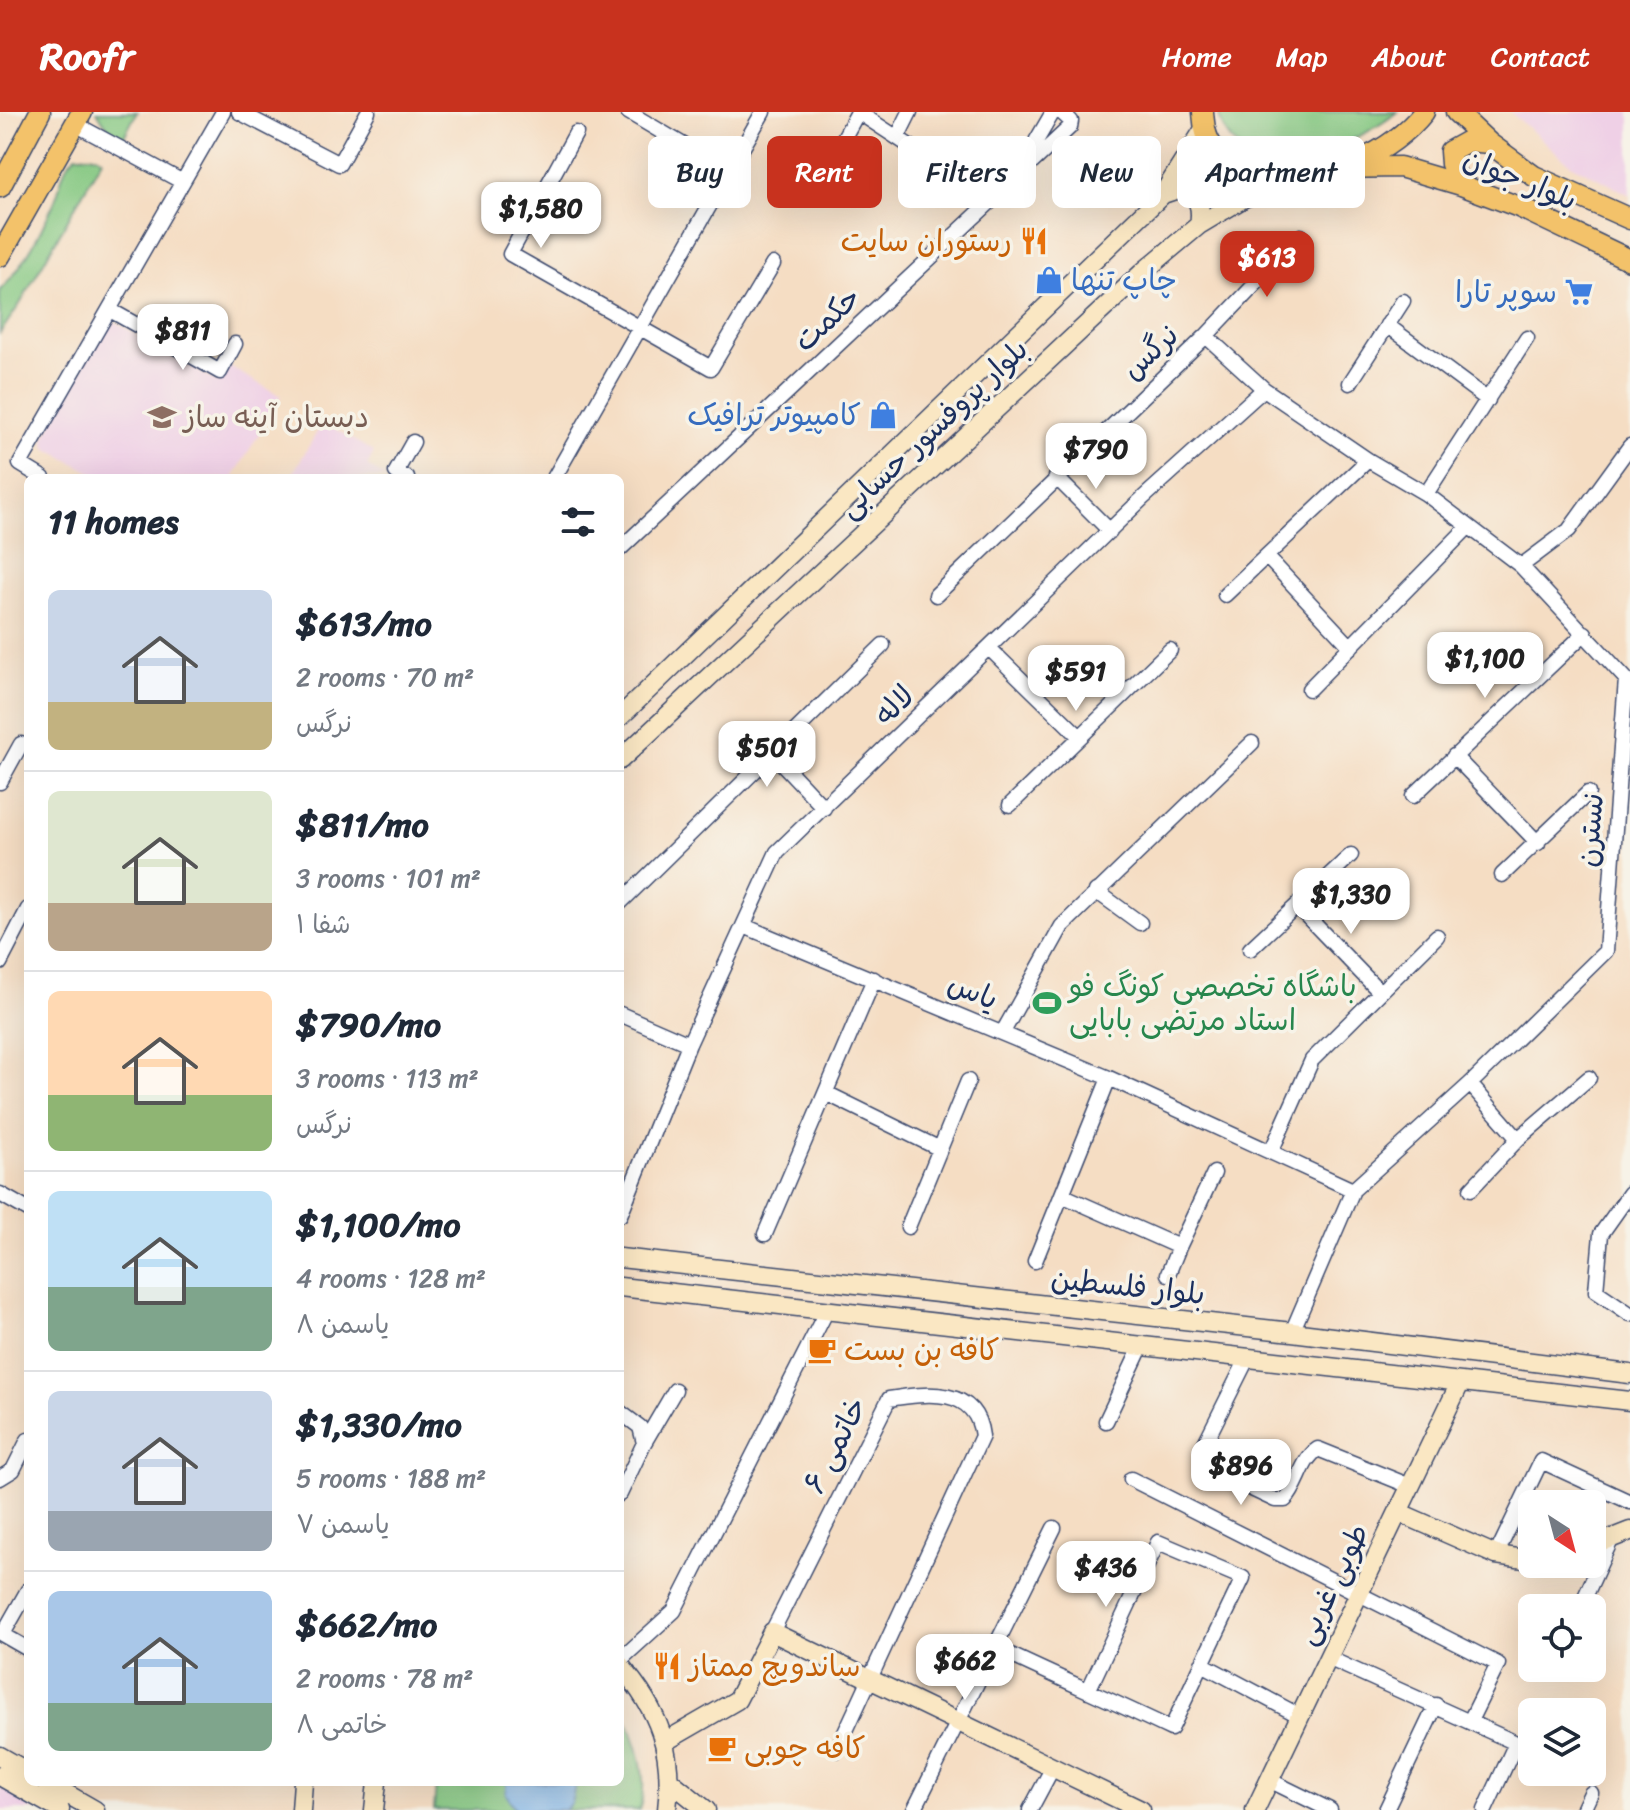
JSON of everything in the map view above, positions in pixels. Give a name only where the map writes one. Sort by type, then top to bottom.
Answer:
[{"type":"main road","points":[[0,187],[40,112]]},
{"type":"main road","points":[[1365,158],[1391,143],[1424,112]]},
{"type":"main road","name":"بلوار جوان","points":[[1456,112],[1489,143],[1534,176],[1630,219]]},
{"type":"main road","points":[[0,256],[78,118]]},
{"type":"main road","name":"بلوار پروفسور حسابی","points":[[624,713],[1163,194],[1204,120]]},
{"type":"main road","points":[[1461,185],[1451,164],[1450,151],[1468,141],[1489,143]]},
{"type":"main road","name":"بلوار جوان","points":[[1365,168],[1400,167],[1461,185],[1519,207],[1630,260]]},
{"type":"main road","points":[[1163,194],[1181,188],[1194,196],[1201,211],[1199,225]]},
{"type":"main road","name":"بلوار پروفسور حسابی","points":[[624,756],[1089,320],[1199,225],[1227,208]]},
{"type":"main road","name":"بلوار فلسطین","points":[[624,1258],[1292,1332],[1630,1374]]},
{"type":"main road","name":"بلوار فلسطین","points":[[624,1287],[1630,1401]]},
{"type":"main road","name":"طوبی غربی","points":[[1255,1810],[1460,1383]]},
{"type":"main road","points":[[1398,1512],[1496,1555],[1518,1558]]},
{"type":"main road","points":[[1606,1542],[1630,1531]]},
{"type":"main road","points":[[772,1632],[1141,1810]]},
{"type":"main road","name":"خاتمی ۶","points":[[666,1741],[737,1700],[772,1632]]},
{"type":"main road","points":[[624,1667],[644,1693],[666,1741],[670,1781],[667,1810]]},
{"type":"main road","points":[[0,1756],[24,1770]]},
{"type":"main road","points":[[0,1776],[60,1810]]},
{"type":"main road","points":[[670,1781],[706,1810]]},
{"type":"main road","points":[[53,1786],[95,1810]]},
{"type":"main road","points":[[301,1810],[303,1786]]},
{"type":"main road","points":[[374,1810],[377,1786]]},
{"type":"street","points":[[36,474],[20,464],[223,112]]},
{"type":"street","points":[[239,112],[339,164],[368,112]]},
{"type":"street","points":[[628,112],[668,136]]},
{"type":"street","points":[[749,136],[763,112]]},
{"type":"street","points":[[845,136],[858,112],[898,136],[910,112]]},
{"type":"street","points":[[1036,142],[1053,112]]},
{"type":"street","name":"حکمت","points":[[1036,159],[1070,127],[1071,121],[1061,112]]},
{"type":"street","points":[[78,118],[181,181]]},
{"type":"street","points":[[576,133],[510,254],[711,368],[773,264]]},
{"type":"street","points":[[556,474],[708,208]]},
{"type":"street","name":"حکمت","points":[[624,545],[983,208]]},
{"type":"street","points":[[1206,336],[1301,236]]},
{"type":"street","points":[[1350,383],[1403,301]]},
{"type":"street","points":[[110,310],[220,372],[235,344]]},
{"type":"street","points":[[1387,325],[1488,400]]},
{"type":"street","name":"نرگس","points":[[936,595],[1206,336],[1264,389]]},
{"type":"street","points":[[1426,494],[1527,338]]},
{"type":"street","name":"نسترن","points":[[1264,389],[1368,460],[1426,494],[1521,566],[1628,678],[1606,951],[1470,1084],[1353,1190],[1292,1332]]},
{"type":"street","name":"لاله","points":[[624,1205],[689,1044],[777,852],[1110,531],[1264,389]]},
{"type":"street","points":[[400,474],[396,472],[413,442]]},
{"type":"street","points":[[1521,566],[1569,530],[1630,446]]},
{"type":"street","points":[[1225,595],[1368,460]]},
{"type":"street","points":[[1056,477],[1110,531]]},
{"type":"street","points":[[1309,689],[1468,527]]},
{"type":"street","points":[[1267,557],[1351,647]]},
{"type":"street","points":[[1413,796],[1585,633]]},
{"type":"street","points":[[624,899],[883,645]]},
{"type":"street","points":[[989,648],[1079,736]]},
{"type":"street","points":[[1010,805],[1170,650]]},
{"type":"street","points":[[1003,1032],[1062,926],[1252,743]]},
{"type":"street","points":[[0,782],[21,744]]},
{"type":"street","points":[[774,755],[824,808]]},
{"type":"street","points":[[1454,756],[1538,843]]},
{"type":"street","points":[[1502,875],[1588,793]]},
{"type":"street","points":[[1250,949],[1351,855]]},
{"type":"street","points":[[1096,891],[1140,923]]},
{"type":"street","points":[[1297,906],[1379,991]]},
{"type":"street","points":[[0,963],[24,917]]},
{"type":"street","name":"یاس","points":[[744,926],[1003,1032],[1353,1190]]},
{"type":"street","points":[[1271,1152],[1312,1060],[1437,936]]},
{"type":"street","points":[[765,1234],[874,979]]},
{"type":"street","points":[[624,1016],[689,1044]]},
{"type":"street","points":[[1035,1261],[1064,1196],[1109,1078]]},
{"type":"street","points":[[1471,1189],[1518,1139],[1589,1078]]},
{"type":"street","points":[[908,1227],[968,1081]]},
{"type":"street","points":[[1470,1084],[1518,1139]]},
{"type":"street","points":[[826,1093],[940,1149]]},
{"type":"street","points":[[1168,1274],[1214,1173]]},
{"type":"street","points":[[1630,1193],[1601,1234],[1596,1291],[1630,1314]]},
{"type":"street","points":[[0,1194],[24,1208]]},
{"type":"street","points":[[1064,1196],[1179,1247]]},
{"type":"street","points":[[624,1658],[674,1611],[826,1312]]},
{"type":"street","points":[[1106,1421],[1142,1345]]},
{"type":"street","points":[[1247,1359],[1202,1449],[1202,1462],[1209,1469],[1253,1491],[1285,1500],[1294,1491],[1309,1455],[1318,1449],[1410,1486]]},
{"type":"street","points":[[624,1486],[675,1390]]},
{"type":"street","name":"خاتمی ۶","points":[[772,1632],[889,1399],[939,1394],[966,1403],[980,1419],[982,1436],[869,1679]]},
{"type":"street","points":[[624,1415],[640,1427],[644,1443]]},
{"type":"street","points":[[0,1478],[13,1470],[24,1448]]},
{"type":"street","points":[[1496,1555],[1541,1461],[1630,1502]]},
{"type":"street","points":[[1131,1479],[1498,1664],[1470,1721]]},
{"type":"street","points":[[914,1810],[1054,1528]]},
{"type":"street","points":[[1586,1594],[1611,1540]]},
{"type":"street","points":[[996,1648],[1088,1691],[1171,1729],[1243,1578],[1158,1542],[1088,1691]]},
{"type":"street","points":[[24,1596],[1,1633],[24,1647]]},
{"type":"street","points":[[1328,1658],[1516,1743],[1485,1810]]},
{"type":"street","points":[[1202,1664],[1300,1716]]},
{"type":"street","points":[[837,1750],[869,1679]]},
{"type":"street","points":[[1386,1810],[1436,1705]]},
{"type":"street","points":[[1030,1810],[1053,1767]]},
{"type":"street","points":[[1269,1780],[1330,1810]]},
{"type":"street","points":[[1583,1810],[1591,1793]]},
{"type":"shaded area","points":[[1510,112],[1630,112],[1630,195],[1569,163]]},
{"type":"shaded area","name":"دبستان آینه ساز","points":[[115,322],[218,383],[228,366],[281,396],[235,474],[95,474],[46,448],[44,439],[104,327]]},
{"type":"shaded area","points":[[323,422],[374,452],[367,466],[380,474],[292,474]]},
{"type":"shaded area","points":[[0,1788],[6,1791],[34,1810],[0,1810]]},
{"type":"green space","points":[[97,112],[137,112],[120,144]]},
{"type":"green space","points":[[1222,112],[1397,112],[1359,136],[1229,136],[1219,116]]},
{"type":"green space","points":[[76,155],[96,155],[102,159],[20,304],[0,333],[0,290],[30,250],[56,199],[66,167]]},
{"type":"green space","points":[[624,1717],[632,1732],[642,1772],[639,1810],[434,1810],[436,1786],[624,1786]]},
{"type":"water","points":[[506,1786],[575,1786],[571,1803],[565,1810],[516,1810],[506,1794]]},
{"type":"place","name":"رستوران سایت","points":[[1034,241]]},
{"type":"place","name":"چاپ تنها","points":[[1049,280]]},
{"type":"place","name":"سوپر تارا","points":[[1579,292]]},
{"type":"place","name":"کامپیوتر ترافیک","points":[[883,415]]},
{"type":"place","name":"دبستان آینه ساز","points":[[162,417]]},
{"type":"place","name":"باشگاه تخصصی کونگ فو استاد مرتضی بابایی","points":[[1047,1003]]},
{"type":"place","name":"کافه بن بست","points":[[822,1350]]},
{"type":"place","name":"ساندویچ ممتاز","points":[[667,1666]]},
{"type":"place","name":"کافه چوبی","points":[[722,1748]]}]
